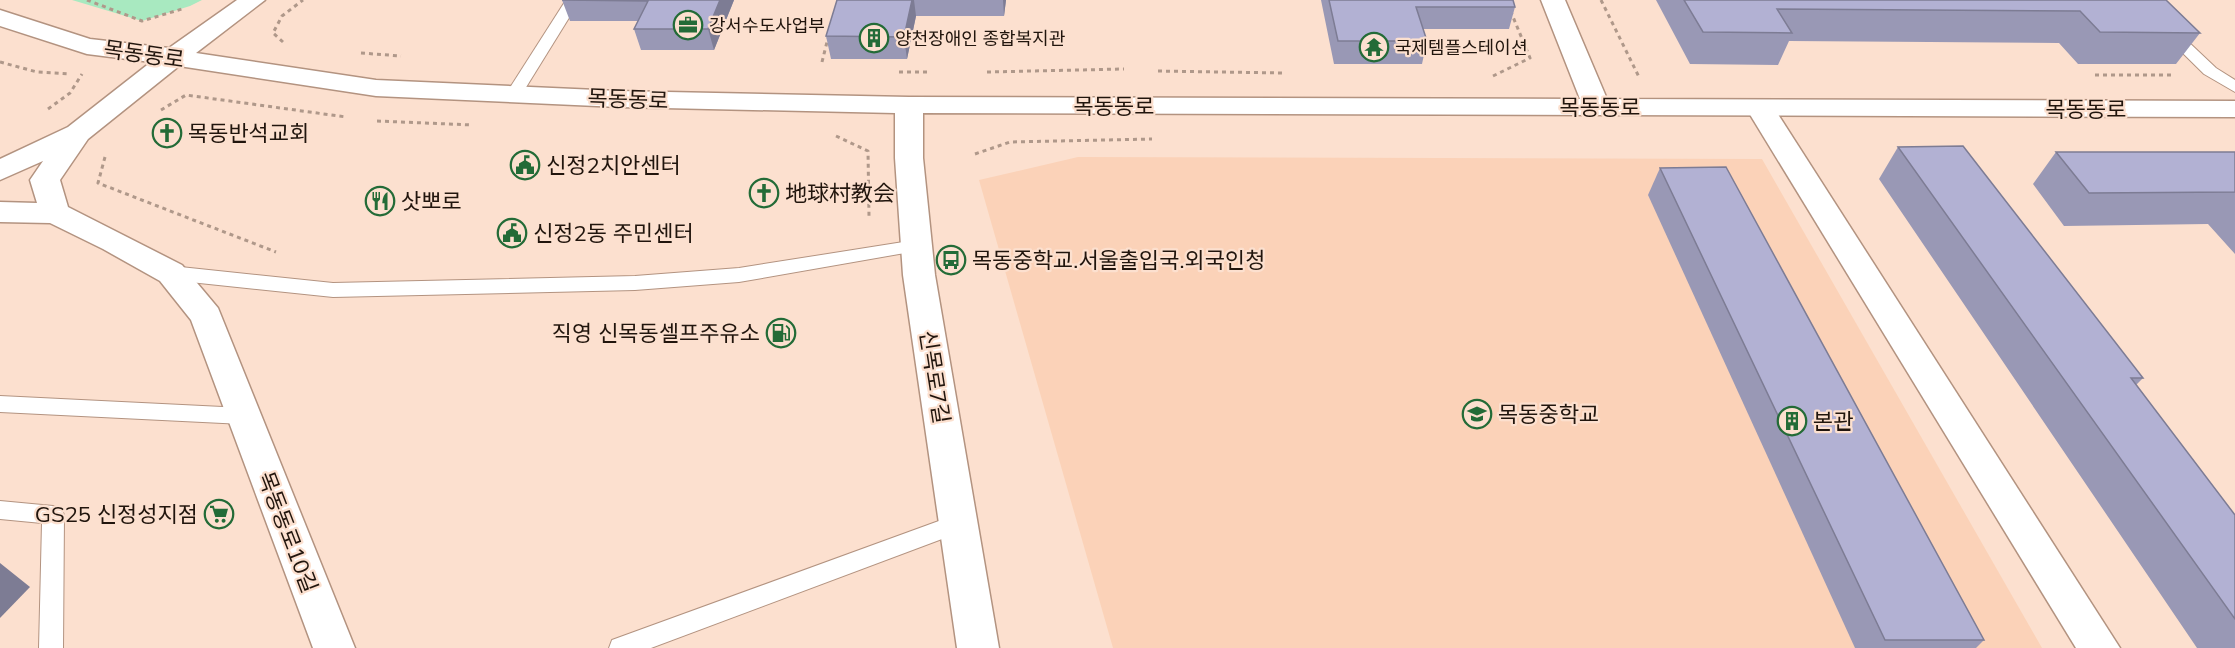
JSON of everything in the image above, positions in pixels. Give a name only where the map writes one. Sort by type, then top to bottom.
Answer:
[{"type":"main road","points":[[0,171],[78,133],[174,57],[253,0]]},
{"type":"main road","points":[[1553,0],[1597,107]]},
{"type":"main road","name":"목동동로","points":[[0,18],[87,46],[376,88],[619,99],[909,105],[2235,109]]},
{"type":"main road","name":"신목로7길","points":[[909,105],[909,158],[916,246],[978,648]]},
{"type":"main road","points":[[1761,108],[2099,648]]},
{"type":"main road","points":[[0,212],[55,213],[45,180],[78,133]]},
{"type":"main road","name":"목동동로10길","points":[[55,213],[171,273],[206,316],[334,648]]},
{"type":"lane","points":[[514,94],[573,0]]},
{"type":"lane","points":[[2136,0],[2216,74],[2235,87]]},
{"type":"lane","points":[[171,273],[333,290],[635,283],[739,274],[916,246]]},
{"type":"lane","points":[[0,404],[243,416]]},
{"type":"lane","points":[[0,510],[53,515],[51,648]]},
{"type":"lane","points":[[621,648],[958,523]]},
{"type":"path","points":[[87,0],[142,21],[190,6]]},
{"type":"path","points":[[287,46],[273,33],[282,16],[303,0]]},
{"type":"path","points":[[1601,0],[1640,80]]},
{"type":"path","points":[[1490,77],[1530,58],[1510,10]]},
{"type":"path","points":[[822,62],[830,31]]},
{"type":"path","points":[[357,52],[404,56]]},
{"type":"path","points":[[44,113],[70,93],[84,71],[76,69]]},
{"type":"path","points":[[987,72],[1124,69]]},
{"type":"path","points":[[1158,71],[1287,73]]},
{"type":"path","points":[[2086,76],[2216,74]]},
{"type":"path","points":[[159,111],[186,95],[349,117]]},
{"type":"path","points":[[372,120],[476,126]]},
{"type":"path","points":[[825,131],[868,151],[869,216]]},
{"type":"path","points":[[106,150],[98,183],[280,254]]},
{"type":"shaded area","name":"목동중학교","points":[[1078,157],[1762,159],[2042,648],[1113,648],[979,180]]},
{"type":"green space","points":[[72,0],[202,0],[142,21]]},
{"type":"building","points":[[562,0],[720,0],[708,29],[634,29],[648,1]]},
{"type":"building","points":[[837,0],[912,0],[904,37],[826,36]]},
{"type":"building","points":[[1329,0],[1513,0],[1515,7],[1416,7],[1427,41],[1338,41]]},
{"type":"building","points":[[1684,0],[2166,0],[2200,33],[2100,32],[2080,11],[1777,9],[1792,33],[1703,32]]},
{"type":"building","points":[[1963,146],[2143,378],[2131,378],[2235,515],[2235,619],[1898,147]]},
{"type":"building","points":[[2056,152],[2235,152],[2235,192],[2089,193]]},
{"type":"building","points":[[1726,167],[1984,640],[1885,640],[1660,168]]},
{"type":"place","name":"강서수도사업부","points":[[688,25]]},
{"type":"place","name":"양천장애인 종합복지관","points":[[874,38]]},
{"type":"place","name":"국제템플스테이션","points":[[1374,47]]},
{"type":"place","name":"목동반석교회","points":[[167,133]]},
{"type":"place","name":"신정2치안센터","points":[[525,165]]},
{"type":"place","name":"地球村教会","points":[[764,193]]},
{"type":"place","name":"삿뽀로","points":[[380,201]]},
{"type":"place","name":"신정2동 주민센터","points":[[512,233]]},
{"type":"place","name":"목동중학교.서울출입국.외국인청","points":[[951,260]]},
{"type":"place","name":"직영 신목동셀프주유소","points":[[781,333]]},
{"type":"place","name":"목동중학교","points":[[1477,414]]},
{"type":"place","name":"본관","points":[[1792,421]]},
{"type":"place","name":"GS25 신정성지점","points":[[219,514]]}]
